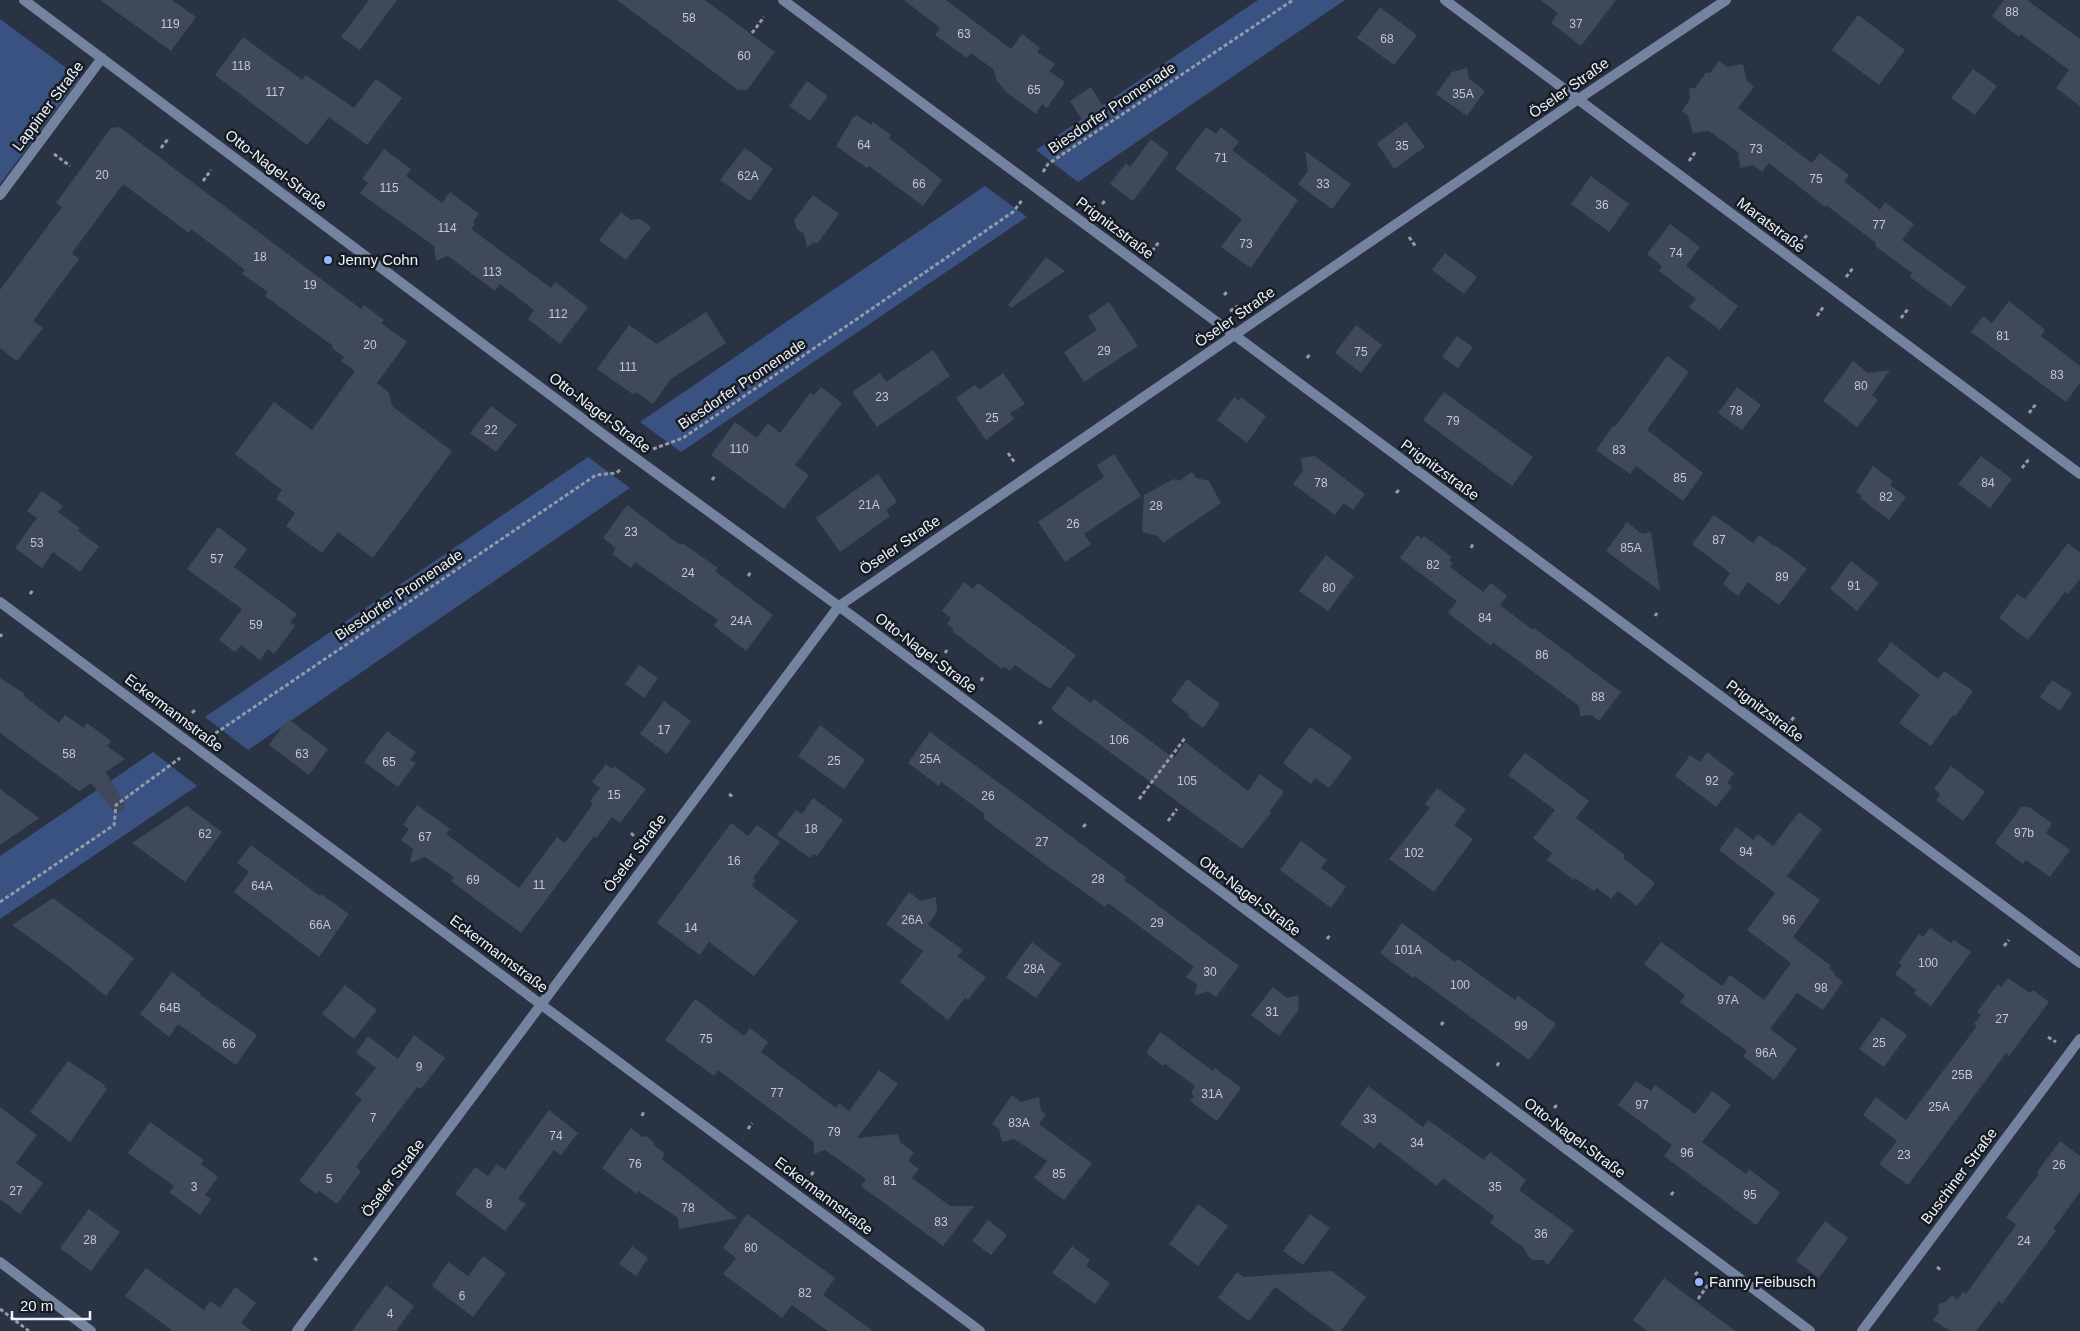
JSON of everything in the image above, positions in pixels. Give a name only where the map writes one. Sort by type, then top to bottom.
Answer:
[{"type":"street","name":"Otto-Nagel-Straße","points":[[24,0],[637,460],[839,606],[1775,1307],[1810,1331]]},
{"type":"street","name":"Prignitzstraße","points":[[783,0],[2080,963]]},
{"type":"street","name":"Maratstraße","points":[[1445,0],[2080,474]]},
{"type":"street","name":"Öseler Straße","points":[[297,1331],[839,606],[1726,0]]},
{"type":"street","name":"Lappiner Straße","points":[[0,195],[102,58]]},
{"type":"street","name":"Eckermannstraße","points":[[0,602],[980,1331]]},
{"type":"street","name":"Buschiner Straße","points":[[1862,1331],[2080,1039]]},
{"type":"street","points":[[0,1262],[91,1331]]},
{"type":"path","name":"Biesdorfer Promenade","points":[[0,902],[114,825],[116,805],[194,748],[596,475],[616,472],[649,451],[683,438],[1013,212],[1048,164],[1293,0]]},
{"type":"path","points":[[752,32],[764,17]]},
{"type":"path","points":[[161,148],[168,138]]},
{"type":"path","points":[[203,182],[211,170]]},
{"type":"path","points":[[1409,236],[1416,247]]},
{"type":"path","points":[[1307,358],[1310,354]]},
{"type":"path","points":[[712,480],[715,476]]},
{"type":"path","points":[[1396,493],[1400,489]]},
{"type":"path","points":[[1471,548],[1474,544]]},
{"type":"path","points":[[30,594],[33,590]]},
{"type":"path","points":[[1139,799],[1185,738]]},
{"type":"path","points":[[1168,821],[1177,809]]},
{"type":"path","points":[[1084,827],[1086,823]]},
{"type":"path","points":[[1327,939],[1330,935]]},
{"type":"path","points":[[2004,946],[2009,940]]},
{"type":"path","points":[[1441,1025],[1444,1021]]},
{"type":"path","points":[[1496,1066],[1499,1062]]},
{"type":"path","points":[[1554,1108],[1557,1104]]},
{"type":"path","points":[[642,1116],[644,1112]]},
{"type":"path","points":[[748,1129],[752,1123]]},
{"type":"path","points":[[810,1175],[815,1170]]},
{"type":"path","points":[[314,1258],[318,1261]]},
{"type":"path","points":[[1937,1267],[1942,1271]]},
{"type":"path","points":[[1698,1299],[1708,1285]]},
{"type":"path","points":[[0,1310],[29,1331]]},
{"type":"shaded area","points":[[1258,0],[1345,0],[1078,182],[1036,150]]},
{"type":"shaded area","points":[[0,19],[80,78],[0,184]]},
{"type":"shaded area","points":[[985,186],[1027,217],[681,452],[640,422]]},
{"type":"shaded area","points":[[588,457],[630,488],[248,750],[205,717]]},
{"type":"shaded area","points":[[153,752],[197,786],[0,919],[0,856]]},
{"type":"building","points":[[100,0],[172,0],[196,17],[171,51]]},
{"type":"building","points":[[369,0],[397,0],[360,50],[341,37]]},
{"type":"building","points":[[617,0],[705,0],[775,52],[747,90],[738,90]]},
{"type":"building","points":[[904,0],[946,0],[1011,49],[1022,34],[1040,48],[1037,52],[1055,64],[1049,71],[1065,82],[1047,108],[1042,104],[1036,114],[1006,92],[997,81],[993,69],[971,53],[967,58],[935,35],[940,28]]},
{"type":"building","points":[[1540,0],[1616,0],[1581,46],[1551,23],[1558,13]]},
{"type":"building","points":[[2004,0],[2027,0],[2080,39],[2080,106],[2056,88],[2069,70],[2021,34],[2019,37],[1992,16]]},
{"type":"building","points":[[1380,7],[1417,35],[1394,65],[1357,38]]},
{"type":"building","points":[[1858,15],[1905,50],[1879,85],[1832,50]]},
{"type":"building","points":[[243,37],[302,80],[306,75],[354,108],[376,79],[402,98],[367,145],[329,117],[307,145],[215,75]]},
{"type":"building","points":[[1719,61],[1727,67],[1743,64],[1747,81],[1754,87],[1738,108],[1812,163],[1820,153],[1849,175],[1844,181],[1880,210],[1885,202],[1914,224],[1902,240],[1966,287],[1951,307],[1910,277],[1912,273],[1875,246],[1876,243],[1826,205],[1825,207],[1769,163],[1762,172],[1753,165],[1740,168],[1738,152],[1709,131],[1693,133],[1688,116],[1682,111],[1690,99],[1689,88],[1695,88],[1706,73],[1710,73]]},
{"type":"building","points":[[1467,68],[1469,79],[1485,91],[1467,116],[1436,94],[1452,72]]},
{"type":"building","points":[[1973,69],[1997,86],[1975,115],[1951,98]]},
{"type":"building","points":[[807,81],[828,96],[810,121],[789,106]]},
{"type":"building","points":[[1091,87],[1103,106],[1082,120],[1070,101]]},
{"type":"building","points":[[857,115],[871,125],[873,122],[891,135],[889,138],[942,180],[923,206],[869,166],[867,168],[836,146],[854,116],[856,117]]},
{"type":"building","points":[[1406,122],[1425,147],[1394,169],[1377,143]]},
{"type":"building","points":[[119,127],[361,309],[364,305],[384,320],[381,323],[407,342],[377,383],[389,393],[392,406],[452,451],[373,558],[338,532],[322,553],[297,535],[286,526],[295,513],[276,499],[282,490],[235,454],[274,402],[312,430],[355,371],[341,361],[344,357],[332,348],[333,346],[265,296],[268,292],[242,274],[245,270],[191,229],[189,233],[123,184],[72,253],[79,259],[33,321],[43,328],[17,361],[0,348],[0,290],[62,207],[56,203],[111,128]]},
{"type":"building","points":[[1206,127],[1216,134],[1221,127],[1239,142],[1232,150],[1298,200],[1251,268],[1221,247],[1242,219],[1175,169]]},
{"type":"building","points":[[1151,139],[1169,153],[1133,201],[1110,184],[1126,163],[1130,167]]},
{"type":"building","points":[[745,148],[773,169],[750,201],[720,180]]},
{"type":"building","points":[[384,149],[411,169],[406,176],[442,203],[450,192],[479,214],[473,222],[475,224],[471,229],[551,288],[555,282],[588,307],[560,344],[528,319],[534,310],[500,284],[495,291],[448,256],[436,261],[434,246],[360,193],[368,183],[362,179]]},
{"type":"building","points":[[1305,151],[1351,184],[1332,209],[1298,184],[1308,171]]},
{"type":"building","points":[[1591,176],[1629,204],[1609,232],[1571,204]]},
{"type":"building","points":[[813,195],[839,214],[817,244],[814,242],[807,247],[804,234],[797,229],[794,220]]},
{"type":"building","points":[[621,212],[631,220],[640,219],[651,227],[626,260],[599,240]]},
{"type":"building","points":[[1670,224],[1700,247],[1686,266],[1738,306],[1720,330],[1689,307],[1696,299],[1659,271],[1662,266],[1647,254]]},
{"type":"building","points":[[1445,253],[1477,277],[1464,294],[1432,270]]},
{"type":"building","points":[[1046,257],[1065,271],[1011,308],[1008,305]]},
{"type":"building","points":[[2009,301],[2045,330],[2041,336],[2080,366],[2080,383],[2066,402],[1971,332],[1983,316],[1992,323]]},
{"type":"building","points":[[1109,302],[1138,346],[1084,382],[1064,352],[1097,330],[1088,316]]},
{"type":"building","points":[[706,312],[726,343],[671,379],[653,404],[636,392],[634,395],[597,369],[629,325],[657,344]]},
{"type":"building","points":[[1356,325],[1382,345],[1361,373],[1335,353]]},
{"type":"building","points":[[1457,336],[1473,347],[1458,368],[1442,357]]},
{"type":"building","points":[[933,350],[950,376],[877,427],[852,392],[880,373],[886,382]]},
{"type":"building","points":[[1667,356],[1689,372],[1647,430],[1703,473],[1683,501],[1636,466],[1630,474],[1596,450]]},
{"type":"building","points":[[1853,361],[1868,373],[1890,370],[1872,395],[1878,400],[1857,427],[1823,401]]},
{"type":"building","points":[[1003,373],[1025,404],[1010,413],[1014,419],[986,440],[956,398],[975,385],[979,390]]},
{"type":"building","points":[[821,387],[842,403],[795,465],[809,475],[784,509],[711,455],[735,422],[757,438],[768,423],[780,433],[810,393],[814,395]]},
{"type":"building","points":[[1737,387],[1761,405],[1742,430],[1718,413]]},
{"type":"building","points":[[1444,392],[1533,457],[1512,486],[1423,420]]},
{"type":"building","points":[[1234,397],[1239,401],[1241,397],[1266,416],[1247,443],[1217,420]]},
{"type":"building","points":[[491,406],[517,425],[496,452],[470,433]]},
{"type":"building","points":[[1114,454],[1141,496],[1084,534],[1091,544],[1065,562],[1038,522],[1104,477],[1097,465]]},
{"type":"building","points":[[1315,456],[1365,494],[1353,510],[1344,503],[1335,515],[1293,484],[1303,471],[1301,458]]},
{"type":"building","points":[[1981,456],[2012,479],[1990,508],[1958,484]]},
{"type":"building","points":[[1873,466],[1893,481],[1890,485],[1906,497],[1889,520],[1860,498],[1862,496],[1856,492]]},
{"type":"building","points":[[1192,472],[1196,478],[1209,481],[1221,503],[1163,543],[1158,536],[1142,532],[1144,495],[1174,479],[1179,481]]},
{"type":"building","points":[[878,474],[897,502],[886,510],[890,516],[840,552],[816,518]]},
{"type":"building","points":[[42,491],[63,506],[58,512],[80,528],[78,531],[99,546],[80,572],[53,552],[42,568],[15,548],[37,518],[27,511]]},
{"type":"building","points":[[627,505],[680,545],[682,543],[718,568],[715,571],[773,615],[746,651],[714,626],[718,620],[635,562],[631,568],[612,554],[616,548],[603,538]]},
{"type":"building","points":[[1714,515],[1753,543],[1759,535],[1774,546],[1768,555],[1775,545],[1807,569],[1779,605],[1748,582],[1738,596],[1723,584],[1730,573],[1692,544]]},
{"type":"building","points":[[1627,522],[1642,534],[1651,532],[1660,591],[1606,551]]},
{"type":"building","points":[[218,527],[247,549],[234,567],[297,614],[290,622],[295,626],[274,654],[268,649],[260,660],[241,645],[235,652],[219,640],[242,609],[187,569]]},
{"type":"building","points":[[1417,535],[1422,539],[1424,536],[1452,557],[1449,560],[1453,563],[1450,567],[1483,592],[1491,583],[1507,596],[1500,605],[1621,692],[1599,721],[1591,715],[1580,716],[1579,706],[1493,642],[1491,646],[1448,613],[1457,601],[1400,558]]},
{"type":"building","points":[[2068,543],[2080,553],[2080,579],[2068,594],[2065,592],[2028,640],[1999,618],[2017,594],[2025,599]]},
{"type":"building","points":[[1326,555],[1354,576],[1328,611],[1299,591]]},
{"type":"building","points":[[1851,561],[1879,583],[1857,611],[1830,589]]},
{"type":"building","points":[[964,582],[973,589],[978,583],[1076,655],[1050,689],[1015,665],[1010,671],[1004,666],[1002,669],[952,631],[954,629],[947,624],[951,618],[942,611]]},
{"type":"building","points":[[1891,642],[1938,679],[1944,671],[1973,691],[1931,746],[1899,723],[1920,695],[1877,661]]},
{"type":"building","points":[[639,665],[658,678],[644,698],[625,684]]},
{"type":"building","points":[[0,678],[25,694],[24,696],[59,723],[65,715],[84,728],[87,723],[111,741],[107,746],[125,759],[106,772],[126,807],[116,814],[91,783],[79,791],[0,733]]},
{"type":"building","points":[[1187,679],[1220,704],[1203,728],[1188,717],[1189,714],[1171,701]]},
{"type":"building","points":[[2052,680],[2072,693],[2060,711],[2040,697]]},
{"type":"building","points":[[1068,686],[1091,703],[1094,699],[1172,757],[1175,757],[1185,742],[1248,791],[1260,774],[1284,792],[1269,812],[1271,813],[1242,849],[1051,709]]},
{"type":"building","points":[[664,701],[691,721],[667,754],[640,734]]},
{"type":"building","points":[[288,719],[328,749],[309,775],[269,745]]},
{"type":"building","points":[[820,725],[865,760],[844,789],[798,756]]},
{"type":"building","points":[[1310,727],[1352,757],[1329,788],[1315,778],[1311,784],[1283,763]]},
{"type":"building","points":[[387,731],[416,752],[410,760],[416,763],[398,787],[364,762]]},
{"type":"building","points":[[930,732],[1126,877],[1124,880],[1239,966],[1216,997],[1208,991],[1195,996],[1197,984],[1186,977],[1194,967],[1108,903],[1105,907],[1049,867],[983,818],[985,814],[941,782],[939,786],[908,763]]},
{"type":"building","points":[[1707,752],[1734,773],[1727,783],[1732,787],[1716,807],[1675,776],[1690,755],[1700,762]]},
{"type":"building","points":[[1525,753],[1589,801],[1576,818],[1625,855],[1623,858],[1655,883],[1637,906],[1618,891],[1611,899],[1597,888],[1594,891],[1575,878],[1574,880],[1547,860],[1552,853],[1533,838],[1555,810],[1508,775]]},
{"type":"building","points":[[606,764],[612,769],[614,766],[646,789],[620,823],[612,817],[596,838],[594,836],[521,933],[451,881],[454,877],[425,857],[410,863],[413,849],[401,840],[409,829],[403,825],[417,805],[450,829],[446,834],[519,888],[557,837],[565,843],[593,804],[590,801],[600,788],[592,782]]},
{"type":"building","points":[[1951,766],[1985,792],[1963,821],[1936,800],[1940,794],[1934,789]]},
{"type":"building","points":[[1437,788],[1466,809],[1454,825],[1473,839],[1434,892],[1389,859],[1430,808],[1425,804]]},
{"type":"building","points":[[0,789],[39,818],[0,845]]},
{"type":"building","points":[[813,798],[843,820],[817,856],[813,854],[810,858],[777,835],[796,810],[802,814]]},
{"type":"building","points":[[187,806],[222,832],[185,882],[132,843]]},
{"type":"building","points":[[2021,807],[2029,807],[2052,823],[2046,833],[2070,850],[2050,877],[2026,860],[2023,864],[1995,843]]},
{"type":"building","points":[[1799,812],[1822,829],[1787,876],[1820,900],[1793,937],[1831,966],[1829,968],[1835,973],[1834,975],[1843,982],[1823,1010],[1797,993],[1770,1029],[1797,1049],[1774,1080],[1743,1056],[1747,1051],[1680,1002],[1685,995],[1644,964],[1661,942],[1722,986],[1730,975],[1764,1000],[1791,963],[1747,930],[1775,893],[1719,850],[1736,827],[1753,840],[1758,834],[1773,846]]},
{"type":"building","points":[[731,823],[748,836],[757,825],[780,842],[753,878],[756,880],[752,886],[798,921],[754,976],[709,942],[700,955],[657,923]]},
{"type":"building","points":[[1301,841],[1327,860],[1321,868],[1346,887],[1331,908],[1280,870]]},
{"type":"building","points":[[251,845],[320,896],[321,894],[349,914],[319,957],[234,892],[249,872],[237,863]]},
{"type":"building","points":[[909,892],[921,901],[936,897],[937,912],[928,925],[963,950],[957,956],[986,977],[968,1000],[965,998],[948,1020],[900,982],[923,951],[886,924]]},
{"type":"building","points":[[53,898],[134,958],[106,996],[57,957],[12,925]]},
{"type":"building","points":[[1402,923],[1455,962],[1458,959],[1515,1000],[1518,996],[1556,1024],[1529,1060],[1415,976],[1413,978],[1380,953]]},
{"type":"building","points":[[1930,928],[1951,943],[1954,940],[1971,952],[1931,1006],[1914,994],[1916,990],[1895,974],[1902,965],[1899,962],[1919,934],[1923,937]]},
{"type":"building","points":[[1032,942],[1061,964],[1036,998],[1006,977]]},
{"type":"building","points":[[172,972],[200,995],[257,1035],[236,1065],[178,1024],[169,1037],[140,1014]]},
{"type":"building","points":[[2008,978],[2030,993],[2033,990],[2049,1002],[2009,1056],[2006,1053],[1908,1185],[1879,1164],[1897,1141],[1863,1115],[1876,1097],[1906,1120],[1977,1026],[1974,1024],[1981,1015],[1977,1012],[1998,984],[2001,987]]},
{"type":"building","points":[[345,985],[377,1010],[354,1039],[322,1014]]},
{"type":"building","points":[[1273,987],[1287,998],[1299,995],[1298,1011],[1279,1036],[1251,1015]]},
{"type":"building","points":[[695,999],[744,1036],[750,1028],[768,1042],[761,1052],[836,1108],[839,1103],[849,1111],[879,1070],[898,1084],[857,1138],[898,1134],[900,1142],[914,1152],[908,1161],[919,1169],[912,1178],[950,1206],[974,1206],[943,1246],[861,1186],[866,1179],[825,1150],[814,1154],[814,1142],[718,1070],[714,1076],[665,1040]]},
{"type":"building","points":[[1882,1017],[1907,1035],[1884,1067],[1859,1049]]},
{"type":"building","points":[[1160,1032],[1213,1071],[1215,1068],[1241,1088],[1217,1121],[1190,1101],[1194,1097],[1191,1093],[1195,1086],[1146,1053]]},
{"type":"building","points":[[414,1035],[445,1058],[421,1089],[417,1087],[356,1167],[361,1171],[337,1204],[319,1191],[317,1194],[299,1181],[362,1099],[355,1094],[376,1068],[356,1053],[368,1036],[398,1059]]},
{"type":"building","points":[[68,1061],[105,1085],[104,1087],[107,1089],[70,1142],[30,1112]]},
{"type":"building","points":[[1636,1081],[1651,1091],[1655,1085],[1695,1114],[1712,1091],[1731,1105],[1702,1142],[1746,1174],[1749,1169],[1780,1193],[1756,1225],[1664,1156],[1672,1145],[1618,1105]]},
{"type":"building","points":[[1368,1086],[1423,1127],[1428,1120],[1484,1160],[1490,1152],[1526,1180],[1519,1190],[1574,1230],[1548,1265],[1542,1260],[1533,1260],[1528,1256],[1524,1248],[1490,1223],[1494,1216],[1443,1178],[1437,1186],[1379,1142],[1374,1149],[1340,1124]]},
{"type":"building","points":[[1012,1095],[1021,1102],[1039,1097],[1041,1111],[1046,1114],[1039,1124],[1092,1163],[1064,1200],[1034,1178],[1047,1161],[1014,1139],[1002,1142],[999,1129],[992,1124]]},
{"type":"building","points":[[0,1107],[37,1135],[16,1163],[43,1183],[20,1214],[0,1199]]},
{"type":"building","points":[[549,1110],[578,1133],[561,1155],[554,1150],[536,1174],[518,1199],[526,1204],[505,1231],[455,1194],[475,1167],[488,1176],[497,1164],[505,1170]]},
{"type":"building","points":[[150,1122],[204,1160],[201,1164],[218,1177],[205,1195],[211,1199],[200,1215],[169,1192],[174,1186],[128,1153]]},
{"type":"building","points":[[631,1128],[642,1137],[646,1136],[653,1141],[654,1145],[665,1154],[662,1159],[737,1218],[679,1229],[678,1218],[638,1191],[637,1194],[602,1168]]},
{"type":"building","points":[[2060,1141],[2080,1156],[2080,1192],[2053,1229],[2056,1231],[2002,1304],[1999,1301],[1976,1331],[1950,1331],[1933,1320],[1939,1312],[1938,1304],[1946,1302],[1952,1295],[1957,1300],[1963,1292],[1966,1294],[2016,1225],[2006,1217],[2039,1174],[2037,1172]]},
{"type":"building","points":[[1198,1204],[1228,1226],[1198,1266],[1169,1244]]},
{"type":"building","points":[[89,1209],[120,1232],[91,1271],[60,1248]]},
{"type":"building","points":[[747,1214],[835,1278],[823,1295],[873,1331],[828,1331],[792,1305],[782,1318],[723,1274],[736,1258],[723,1248]]},
{"type":"building","points":[[1310,1214],[1330,1228],[1303,1265],[1283,1251]]},
{"type":"building","points":[[988,1220],[1007,1235],[991,1255],[972,1241]]},
{"type":"building","points":[[1825,1221],[1848,1238],[1819,1278],[1796,1261]]},
{"type":"building","points":[[632,1246],[648,1258],[636,1276],[619,1264]]},
{"type":"building","points":[[1072,1246],[1090,1260],[1086,1266],[1110,1283],[1095,1304],[1052,1273]]},
{"type":"building","points":[[483,1256],[506,1273],[473,1317],[432,1286],[448,1262],[468,1276]]},
{"type":"building","points":[[146,1268],[204,1310],[210,1301],[220,1308],[235,1287],[256,1303],[241,1323],[252,1331],[173,1331],[125,1296]]},
{"type":"building","points":[[1332,1271],[1366,1297],[1341,1331],[1335,1331],[1275,1287],[1249,1321],[1218,1298],[1237,1272],[1244,1277]]},
{"type":"building","points":[[1664,1278],[1735,1331],[1647,1331],[1633,1320]]},
{"type":"building","points":[[386,1285],[414,1306],[396,1331],[352,1331]]},
{"type":"place","name":"Jenny Cohn","points":[[328,260]]},
{"type":"place","name":"Fanny Feibusch","points":[[1699,1282]]}]
